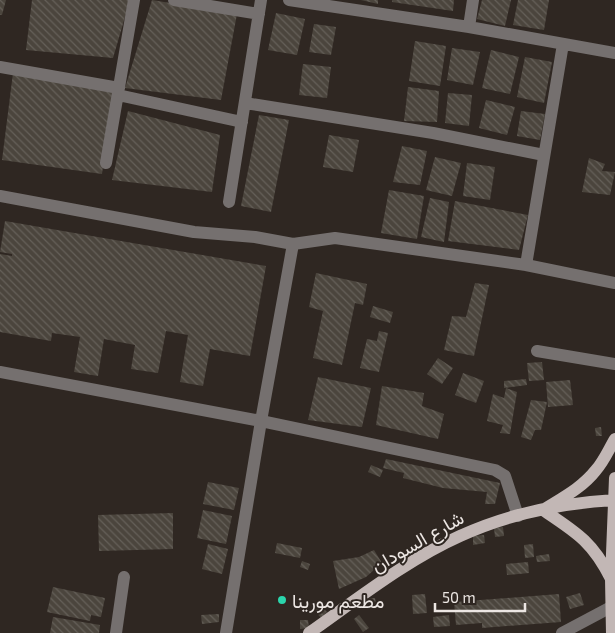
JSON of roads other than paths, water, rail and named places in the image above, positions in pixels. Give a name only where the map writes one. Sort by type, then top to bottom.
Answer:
[{"type":"main road","points":[[611,579],[602,562],[586,541],[566,525],[542,510],[569,495],[584,483],[598,469],[615,439]]},
{"type":"main road","points":[[612,633],[611,579],[615,478]]},
{"type":"main road","name":"شارع السودان","points":[[310,633],[374,587],[438,547],[477,528],[542,510],[572,504],[615,500]]},
{"type":"street","points":[[106,162],[134,0]]},
{"type":"street","points":[[174,0],[259,14]]},
{"type":"street","points":[[229,202],[261,0]]},
{"type":"street","points":[[289,0],[469,27],[615,53]]},
{"type":"street","points":[[469,27],[474,0]]},
{"type":"street","points":[[526,265],[563,44]]},
{"type":"street","points":[[0,67],[118,92],[242,122]]},
{"type":"street","points":[[245,103],[433,133],[544,155]]},
{"type":"street","points":[[0,196],[194,232],[255,237],[293,244],[335,238],[526,265],[615,282]]},
{"type":"street","points":[[226,633],[293,244]]},
{"type":"street","points":[[537,351],[615,364]]},
{"type":"street","points":[[0,372],[261,421],[495,470],[505,476],[518,516]]},
{"type":"street","points":[[116,633],[124,577]]},
{"type":"street","points":[[562,633],[611,607]]},
{"type":"place","name":"مطعم مورينا","points":[[282,600]]}]
